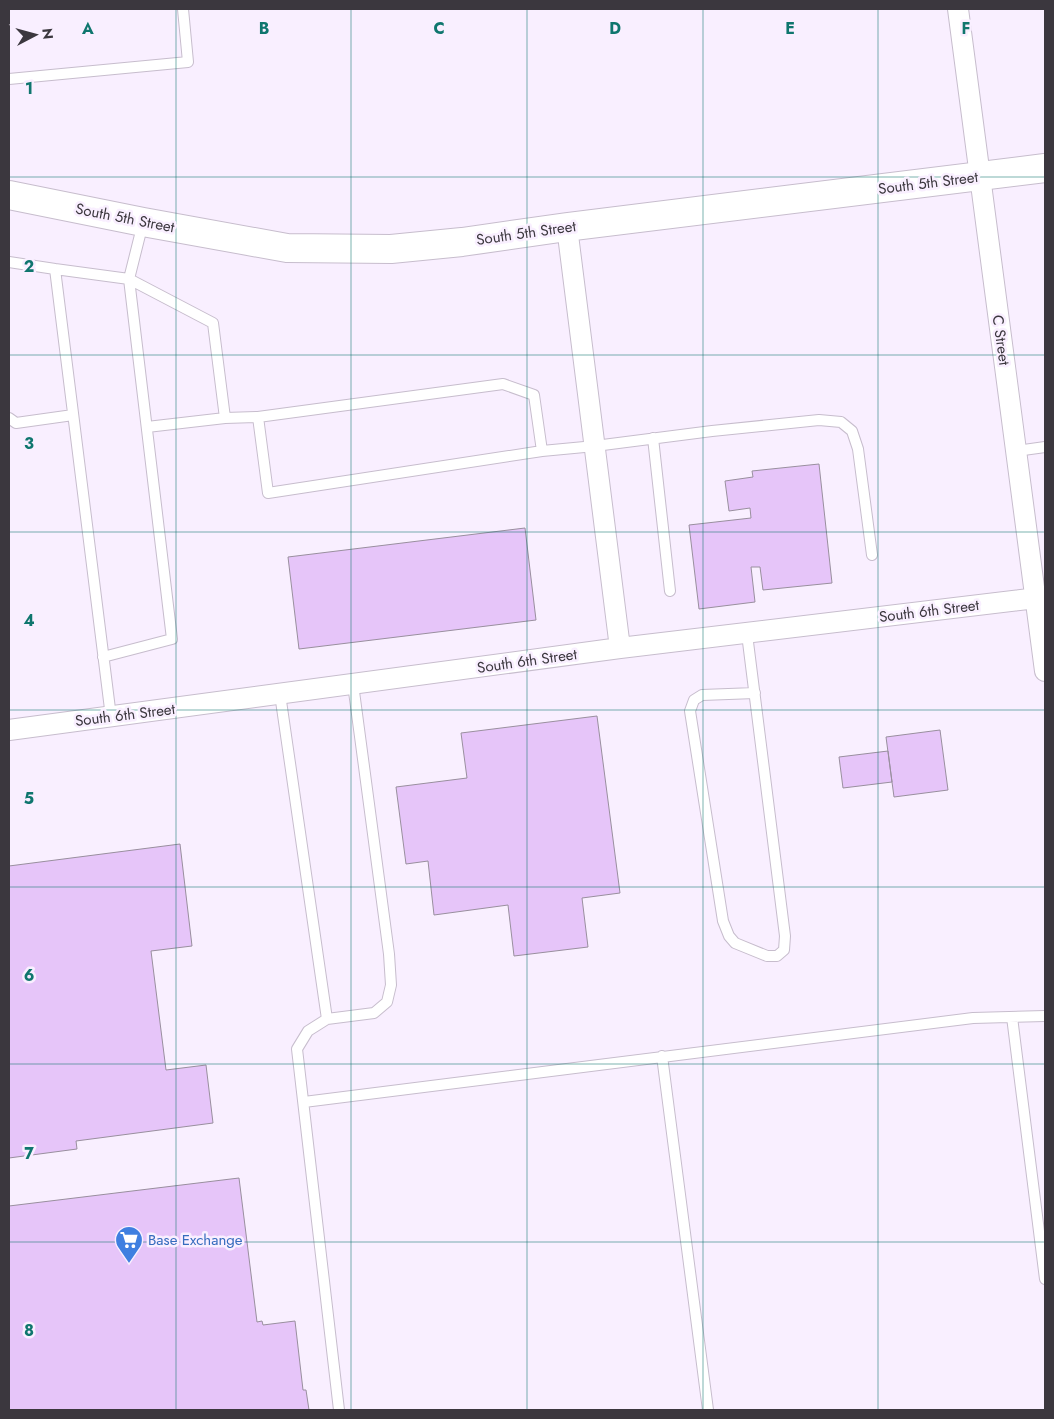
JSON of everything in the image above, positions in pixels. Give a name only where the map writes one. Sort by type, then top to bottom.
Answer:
[{"type":"street","name":"C Street","points":[[958,9],[1016,451],[1041,598],[1045,671]]},
{"type":"street","name":"South 5th Street","points":[[9,195],[287,248],[391,249],[462,242],[567,227],[1045,168]]},
{"type":"street","points":[[567,227],[620,648]]},
{"type":"street","name":"South 6th Street","points":[[9,730],[620,648],[1041,598]]},
{"type":"lane","points":[[9,79],[188,62],[183,9]]},
{"type":"lane","points":[[103,657],[172,639],[129,279],[143,222]]},
{"type":"lane","points":[[9,262],[129,279],[213,323],[225,418]]},
{"type":"lane","points":[[54,269],[111,717]]},
{"type":"lane","points":[[147,427],[225,418],[258,417],[503,384],[534,395],[542,451]]},
{"type":"lane","points":[[9,418],[16,423],[73,415]]},
{"type":"lane","points":[[258,417],[268,493],[542,451],[818,420],[841,422],[852,431],[858,449],[872,556]]},
{"type":"lane","points":[[653,438],[670,591]]},
{"type":"lane","points":[[1016,451],[1045,447]]},
{"type":"lane","points":[[747,634],[755,693],[785,936],[784,950],[778,956],[767,956],[735,943],[729,936],[723,921],[690,711],[694,700],[702,695],[755,693]]},
{"type":"lane","points":[[339,1410],[297,1049],[308,1031],[327,1019],[374,1012],[387,1002],[391,985],[389,954],[353,684]]},
{"type":"lane","points":[[280,694],[327,1019]]},
{"type":"lane","points":[[304,1102],[973,1018],[1045,1016]]},
{"type":"lane","points":[[1012,1017],[1045,1279]]},
{"type":"lane","points":[[662,1056],[708,1410]]},
{"type":"building","points":[[819,464],[832,583],[763,590],[760,567],[751,567],[755,602],[699,609],[689,525],[751,518],[750,508],[729,511],[725,481],[753,477],[752,471]]},
{"type":"building","points":[[525,528],[536,620],[299,649],[288,557]]},
{"type":"building","points":[[597,716],[620,893],[582,898],[588,947],[514,956],[508,905],[434,915],[428,861],[406,864],[396,787],[467,778],[461,733]]},
{"type":"building","points":[[940,730],[948,790],[894,797],[886,737]]},
{"type":"building","points":[[888,751],[892,782],[843,788],[839,757]]},
{"type":"building","points":[[180,844],[192,946],[151,951],[166,1070],[206,1065],[213,1123],[76,1141],[77,1149],[9,1158],[9,866]]},
{"type":"building","name":"Base Exchange","points":[[239,1178],[257,1322],[262,1321],[263,1325],[295,1321],[303,1390],[306,1390],[309,1410],[9,1410],[9,1206]]},
{"type":"place","name":"Base Exchange","points":[[129,1264]]}]
